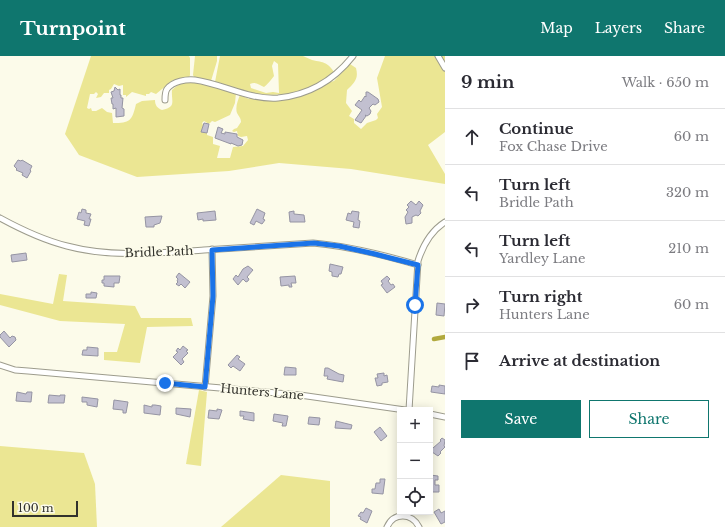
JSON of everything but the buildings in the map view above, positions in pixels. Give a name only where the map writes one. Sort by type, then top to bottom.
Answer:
[{"type":"street","points":[[165,100],[167,89],[172,84],[181,81],[194,80],[262,97],[277,98],[291,96],[306,91],[332,78],[353,56]]},
{"type":"street","points":[[438,56],[445,68]]},
{"type":"street","name":"Bridle Path","points":[[1,221],[38,237],[80,249],[128,254],[314,243],[339,246],[418,265]]},
{"type":"street","points":[[408,407],[418,265],[422,249],[428,238],[445,222]]},
{"type":"street","points":[[205,387],[213,296],[212,250]]},
{"type":"street","name":"Hunters Lane","points":[[0,365],[21,370],[300,396],[397,409]]},
{"type":"street","points":[[433,415],[445,417]]},
{"type":"street","points":[[387,527],[392,520],[400,515]]},
{"type":"street","points":[[406,515],[415,520],[419,527]]},
{"type":"shaded area","points":[[91,56],[189,56],[189,78],[173,80],[156,94],[151,92],[146,94],[146,96],[132,92],[126,97],[126,95],[123,95],[123,85],[119,86],[114,84],[109,90],[109,93],[104,93],[101,97],[96,98],[98,94],[96,92],[94,94],[90,94],[87,108],[91,108],[92,111],[96,111],[102,108],[107,112],[112,113],[113,123],[119,123],[129,120],[133,114],[136,104],[142,101],[155,100],[155,103],[159,108],[162,110],[167,109],[172,103],[172,90],[179,85],[186,83],[203,83],[236,93],[235,103],[230,115],[215,122],[212,121],[209,124],[204,121],[202,123],[202,132],[213,137],[213,144],[220,146],[217,158],[230,158],[233,147],[243,146],[248,140],[247,136],[238,136],[237,131],[232,131],[237,128],[241,122],[236,108],[240,95],[249,99],[250,97],[289,99],[306,94],[334,81],[350,64],[356,68],[357,75],[354,83],[347,90],[346,103],[352,111],[349,116],[354,119],[354,123],[361,129],[367,123],[378,118],[377,114],[382,107],[377,78],[385,56],[445,56],[445,132],[428,145],[445,174],[445,184],[351,169],[279,163],[229,171],[137,177],[79,155],[65,134]]},
{"type":"shaded area","points":[[195,56],[217,56],[211,81],[194,77]]},
{"type":"shaded area","points":[[220,56],[303,56],[325,63],[335,73],[333,72],[327,79],[319,84],[300,92],[280,95],[245,92],[215,82]],"holes":[[[274,61],[278,64],[279,93],[266,93],[251,88],[250,84],[254,83],[264,87],[274,76],[272,66]]]},
{"type":"shaded area","points":[[59,274],[67,275],[63,301],[135,306],[141,318],[191,318],[193,326],[147,327],[140,363],[104,360],[104,352],[117,352],[125,324],[60,321],[0,305],[0,294],[53,304]]},
{"type":"shaded area","points":[[199,390],[207,392],[201,466],[186,464]]},
{"type":"shaded area","points":[[0,446],[84,453],[95,484],[97,527],[0,527]]},
{"type":"shaded area","points":[[281,475],[330,481],[330,527],[221,527]]},
{"type":"waterway","points":[[434,339],[445,337]]},
{"type":"route","points":[[165,383],[205,387],[213,296],[212,250],[314,243],[339,246],[397,258],[418,265],[415,305]]}]
